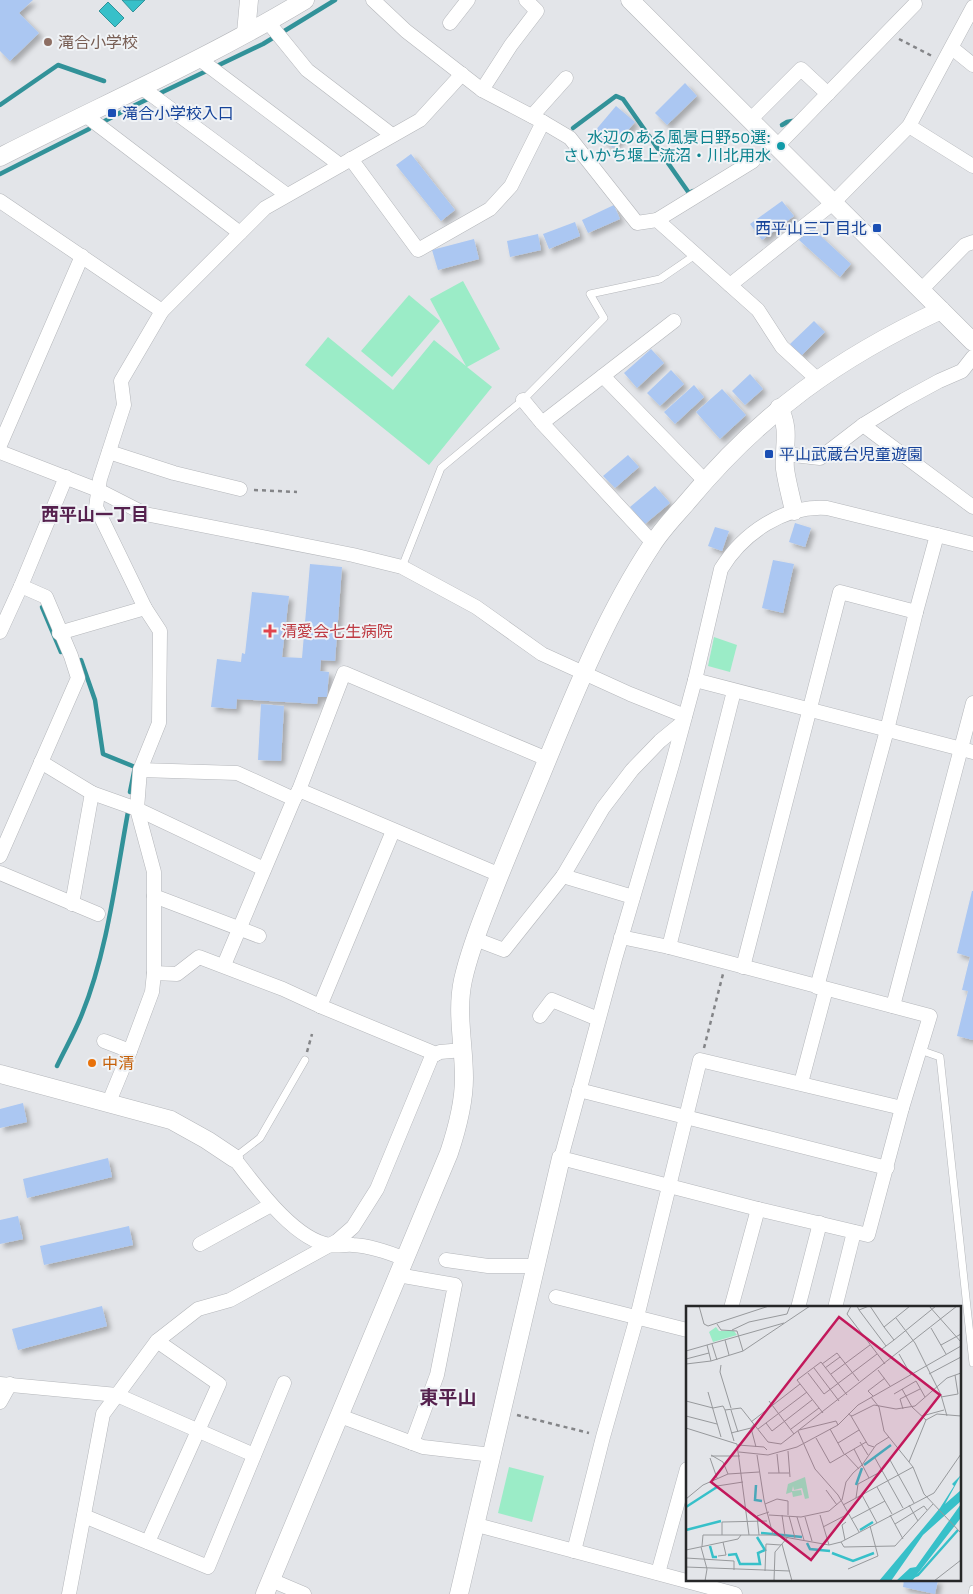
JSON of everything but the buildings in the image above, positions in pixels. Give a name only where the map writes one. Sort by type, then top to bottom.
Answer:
[{"type":"street","points":[[246,34],[249,0]]},
{"type":"street","points":[[0,157],[84,115],[151,93],[208,66],[246,34],[275,31],[305,0]]},
{"type":"street","points":[[373,0],[406,31],[482,90],[570,138],[637,223],[657,220],[753,162]]},
{"type":"street","points":[[450,23],[468,0]]},
{"type":"street","points":[[482,90],[511,45],[537,11],[526,0]]},
{"type":"street","points":[[630,0],[973,342]]},
{"type":"street","points":[[776,147],[915,4]]},
{"type":"street","points":[[730,285],[833,203],[909,126],[973,7]]},
{"type":"street","points":[[275,31],[307,70],[392,135]]},
{"type":"street","points":[[952,48],[973,65]]},
{"type":"street","points":[[208,66],[346,162],[418,250],[490,209],[512,186],[537,119],[566,78]]},
{"type":"street","points":[[750,120],[801,69],[828,94]]},
{"type":"street","points":[[108,1102],[152,992],[154,973],[154,872],[137,809],[140,770],[159,723],[160,631],[145,608],[96,507],[98,490],[124,405],[121,381],[162,311],[265,208],[420,120],[462,74]]},
{"type":"street","points":[[151,93],[287,195]]},
{"type":"street","points":[[84,115],[240,232]]},
{"type":"street","points":[[909,126],[973,166]]},
{"type":"street","points":[[0,202],[162,311]]},
{"type":"street","points":[[657,220],[758,310],[782,347],[817,379]]},
{"type":"street","points":[[921,290],[966,245],[973,242]]},
{"type":"street","points":[[0,445],[82,256]]},
{"type":"street","points":[[304,1594],[268,1587],[449,1153],[458,1127],[464,1079],[460,1018],[463,982],[475,939],[547,759],[613,611],[653,543],[705,481],[739,445],[780,408],[817,379],[879,341],[941,310]]},
{"type":"street","points":[[542,423],[674,321]]},
{"type":"street","points":[[784,454],[820,458],[863,425],[940,380],[962,371],[973,358]]},
{"type":"street","points":[[603,376],[705,481]]},
{"type":"street","points":[[523,400],[653,543]]},
{"type":"street","points":[[780,408],[786,422],[787,433],[784,454],[794,511]]},
{"type":"street","points":[[863,425],[973,507]]},
{"type":"street","points":[[0,452],[98,490],[146,514],[354,555],[402,567],[476,607],[542,654],[684,719]]},
{"type":"street","points":[[109,452],[174,473],[240,489]]},
{"type":"street","points":[[0,630],[21,586],[66,477]]},
{"type":"street","points":[[459,1594],[477,1525],[561,1158],[598,1018],[672,765],[695,680],[721,569],[737,546],[753,532],[776,518],[794,511],[814,507],[827,508],[973,544]]},
{"type":"street","points":[[800,1083],[916,612],[937,535]]},
{"type":"street","points":[[0,856],[78,678],[71,656],[59,632],[46,597],[21,586]]},
{"type":"street","points":[[743,967],[840,592],[916,612]]},
{"type":"street","points":[[59,632],[145,608]]},
{"type":"street","points":[[224,965],[296,795],[344,673],[547,759]]},
{"type":"street","points":[[695,680],[967,750]]},
{"type":"street","points":[[669,947],[734,691]]},
{"type":"street","points":[[893,1006],[967,750],[973,703]]},
{"type":"street","points":[[475,939],[504,950],[563,876],[603,808],[632,770],[684,719]]},
{"type":"street","points":[[41,762],[92,793],[137,809],[264,869]]},
{"type":"street","points":[[140,770],[237,773],[393,831],[500,875]]},
{"type":"street","points":[[72,904],[92,793]]},
{"type":"street","points":[[320,1006],[393,831]]},
{"type":"street","points":[[0,873],[98,914]]},
{"type":"street","points":[[563,876],[633,897]]},
{"type":"street","points":[[154,896],[259,936]]},
{"type":"street","points":[[561,1158],[758,1209],[868,1235],[902,1108],[930,1016],[669,947],[621,937]]},
{"type":"street","points":[[154,973],[177,974],[199,957],[283,988],[320,1006],[436,1054]]},
{"type":"street","points":[[540,1016],[552,1000],[598,1018]]},
{"type":"street","points":[[104,1041],[130,1051]]},
{"type":"street","points":[[70,1594],[103,1414],[157,1341],[198,1308],[230,1300],[330,1246],[353,1227],[377,1189],[432,1056],[463,1050]]},
{"type":"street","points":[[574,1551],[603,1437],[637,1317],[700,1060],[902,1108]]},
{"type":"street","points":[[0,1074],[171,1120],[234,1158],[271,1205],[298,1230],[312,1239],[330,1246],[367,1246],[402,1267],[456,1285],[437,1375],[412,1443]]},
{"type":"street","points":[[579,1090],[887,1168]]},
{"type":"street","points":[[200,1244],[271,1205]]},
{"type":"street","points":[[732,1306],[758,1209]]},
{"type":"street","points":[[799,1306],[820,1223]]},
{"type":"street","points":[[836,1306],[854,1232]]},
{"type":"street","points":[[446,1260],[488,1266],[535,1266]]},
{"type":"street","points":[[556,1297],[686,1330]]},
{"type":"street","points":[[148,1542],[219,1384],[157,1341]]},
{"type":"street","points":[[84,1516],[208,1567],[284,1383]]},
{"type":"street","points":[[0,1402],[5,1384],[117,1395],[254,1455]]},
{"type":"street","points":[[340,1416],[423,1447],[492,1455]]},
{"type":"street","points":[[658,1573],[686,1473]]},
{"type":"street","points":[[477,1525],[686,1581]]},
{"type":"street","points":[[691,1582],[735,1594]]},
{"type":"lane","points":[[402,567],[441,468],[523,400],[604,318],[590,294],[660,279],[695,255]]},
{"type":"lane","points":[[920,1050],[940,1057],[973,1363]]},
{"type":"lane","points":[[234,1158],[260,1138],[305,1060]]},
{"type":"lane","points":[[972,1594],[973,1589]]},
{"type":"path","points":[[887,32],[944,63]]},
{"type":"path","points":[[265,490],[297,492]]},
{"type":"path","points":[[700,1060],[726,963]]},
{"type":"path","points":[[305,1060],[312,1034]]},
{"type":"path","points":[[502,1412],[603,1437]]},
{"type":"green space","points":[[463,281],[500,349],[467,367],[492,387],[429,465],[305,365],[328,337],[393,390],[434,340],[466,366],[430,299]]},
{"type":"green space","points":[[409,295],[440,321],[392,377],[361,351]]},
{"type":"green space","points":[[714,637],[737,645],[730,672],[708,666]]},
{"type":"green space","points":[[509,1467],[544,1476],[532,1522],[498,1513]]},
{"type":"water","points":[[122,0],[145,0],[133,12]]},
{"type":"water","points":[[108,2],[124,18],[115,27],[99,11]]},
{"type":"waterway","points":[[125,107],[127,109],[263,44],[335,0]]},
{"type":"waterway","points":[[0,105],[58,65],[104,81]]},
{"type":"waterway","points":[[573,128],[616,96],[623,99],[689,193],[693,191]]},
{"type":"waterway","points":[[103,122],[127,109]]},
{"type":"waterway","points":[[782,125],[798,120]]},
{"type":"waterway","points":[[0,174],[89,129]]},
{"type":"waterway","points":[[42,607],[61,652]]},
{"type":"waterway","points":[[81,660],[95,700],[103,754],[135,767],[130,792]]},
{"type":"waterway","points":[[57,1066],[82,1014],[98,966],[110,914],[128,812]]},
{"type":"place","name":"滝合小学校","points":[[48,42]]},
{"type":"place","name":"滝合小学校入口","points":[[112,113]]},
{"type":"place","name":"水辺のある風景日野50選: さいかち堰上流沼・川北用水","points":[[781,146]]},
{"type":"place","name":"西平山三丁目北","points":[[877,228]]},
{"type":"place","name":"平山武蔵台児童遊園","points":[[769,454]]},
{"type":"place","name":"清愛会七生病院","points":[[270,631]]},
{"type":"place","name":"中清","points":[[92,1063]]},
{"type":"district","name":"西平山一丁目","points":[[95,514]]},
{"type":"district","name":"東平山","points":[[448,1397]]}]
